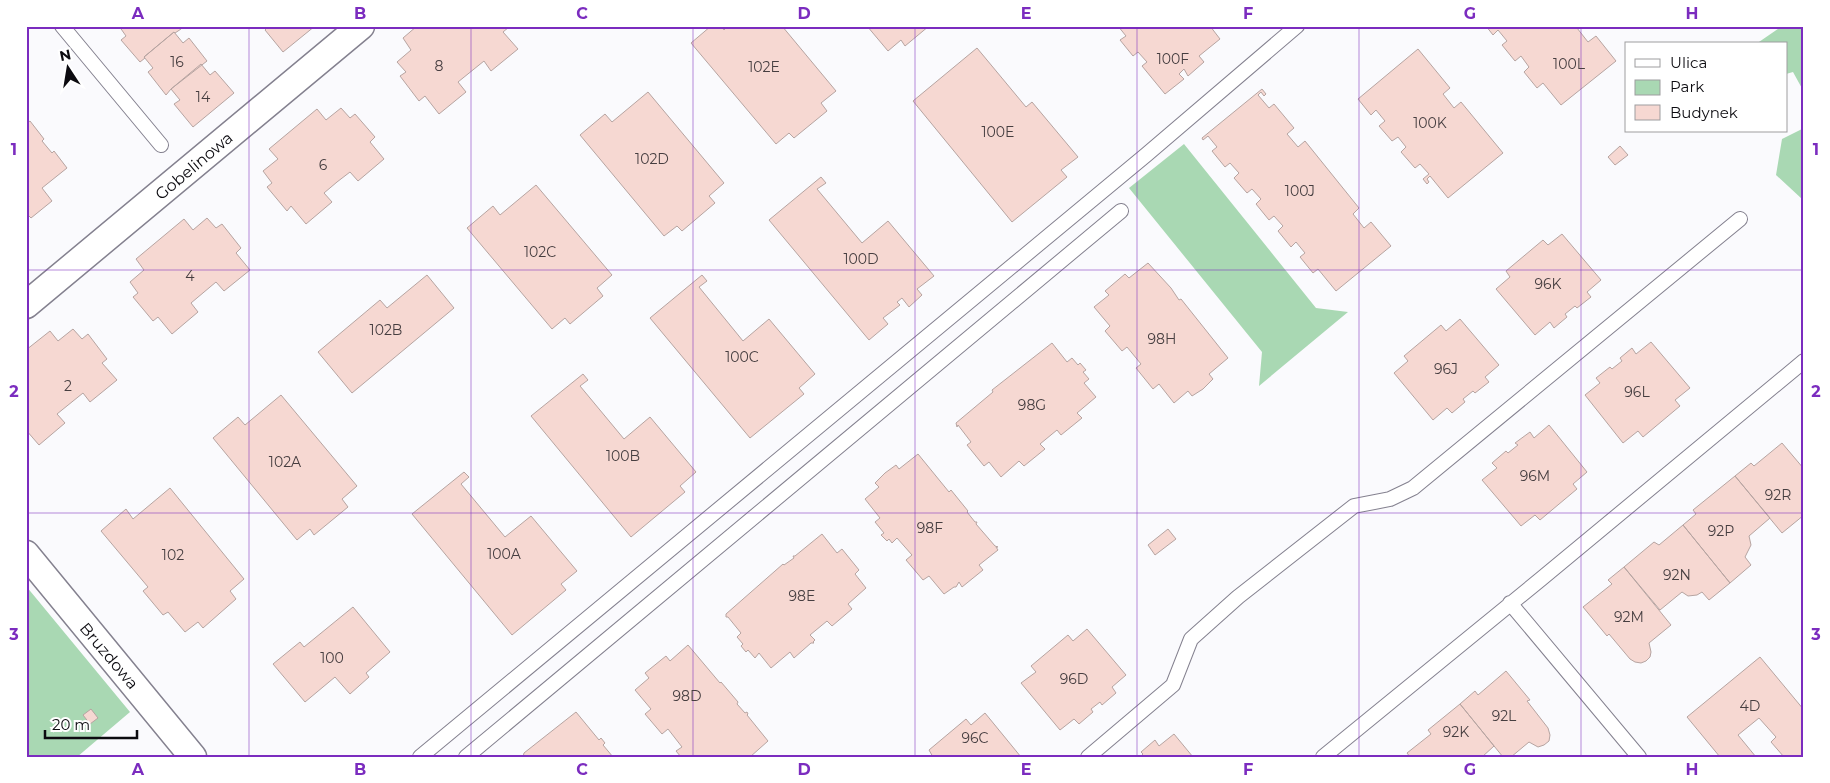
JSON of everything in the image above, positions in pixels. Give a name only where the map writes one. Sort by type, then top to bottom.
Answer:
[{"type":"street","name":"Gobelinowa","points":[[26,305],[361,26]]},
{"type":"street","name":"Bruzdowa","points":[[26,554],[193,757]]},
{"type":"lane","points":[[62,26],[161,145]]},
{"type":"lane","points":[[420,757],[1146,154],[1296,26]]},
{"type":"lane","points":[[466,757],[1121,211]]},
{"type":"lane","points":[[1088,757],[1173,684],[1191,639],[1238,597],[1354,506],[1390,499],[1413,488],[1740,219]]},
{"type":"lane","points":[[1322,757],[1804,361]]},
{"type":"lane","points":[[1510,603],[1639,757]]},
{"type":"green space","points":[[1782,26],[1804,26],[1804,92],[1793,72],[1788,73],[1788,42],[1759,42]]},
{"type":"green space","points":[[1804,128],[1804,198],[1802,199],[1776,175],[1782,139]]},
{"type":"green space","points":[[1184,144],[1316,308],[1348,312],[1259,386],[1262,352],[1129,188]]},
{"type":"green space","points":[[26,586],[130,712],[77,757],[26,757]]},
{"type":"building","points":[[119,26],[179,26],[181,29],[174,32],[140,62],[121,40],[126,36]]},
{"type":"building","points":[[269,26],[315,26],[283,52],[265,30]]},
{"type":"building","points":[[417,26],[508,26],[503,32],[518,49],[491,71],[484,61],[458,82],[466,92],[439,114],[425,96],[419,101],[400,76],[406,72],[397,62],[411,50],[403,38]]},
{"type":"building","points":[[711,26],[721,26],[724,30],[728,26],[782,26],[836,91],[821,103],[827,111],[794,138],[789,133],[776,144],[691,43]]},
{"type":"building","points":[[867,26],[929,26],[905,46],[901,40],[888,51]]},
{"type":"building","points":[[1118,26],[1210,26],[1220,39],[1199,56],[1204,62],[1188,76],[1184,69],[1179,74],[1184,79],[1165,94],[1142,66],[1147,62],[1138,52],[1133,56],[1120,40],[1126,36]]},
{"type":"building","points":[[1486,26],[1579,26],[1577,28],[1588,42],[1596,36],[1616,61],[1561,105],[1543,83],[1537,88],[1524,72],[1529,67],[1521,56],[1515,61],[1502,45],[1507,41],[1498,30],[1493,35]]},
{"type":"building","points":[[174,32],[183,43],[189,38],[207,61],[166,95],[148,72],[153,68],[144,57]]},
{"type":"building","points":[[977,48],[1026,107],[1032,102],[1078,157],[1061,170],[1067,177],[1012,222],[913,101]]},
{"type":"building","points":[[1418,49],[1450,88],[1443,94],[1454,108],[1461,102],[1503,153],[1448,198],[1430,176],[1427,179],[1429,182],[1427,184],[1423,179],[1429,174],[1420,164],[1415,168],[1401,152],[1406,147],[1398,137],[1392,141],[1379,126],[1385,121],[1376,110],[1371,115],[1358,99]]},
{"type":"building","points":[[201,64],[210,75],[215,71],[234,93],[193,127],[174,104],[180,100],[171,89]]},
{"type":"building","points":[[1262,89],[1266,94],[1264,96],[1261,92],[1258,95],[1269,108],[1274,104],[1294,128],[1287,134],[1298,147],[1305,141],[1359,208],[1353,214],[1364,228],[1371,222],[1391,246],[1336,291],[1318,269],[1313,273],[1300,257],[1305,253],[1296,242],[1291,247],[1278,231],[1283,226],[1274,216],[1269,220],[1256,204],[1261,199],[1252,189],[1247,193],[1234,178],[1239,173],[1230,163],[1225,167],[1212,151],[1217,147],[1208,136],[1203,140],[1202,138]]},
{"type":"building","points":[[648,92],[724,183],[709,196],[715,203],[682,231],[677,226],[664,236],[580,135],[605,114],[612,122]]},
{"type":"building","points":[[341,108],[350,118],[355,114],[375,137],[370,142],[384,159],[358,181],[350,172],[337,182],[324,193],[332,202],[306,224],[291,206],[287,211],[267,187],[272,183],[263,171],[278,159],[269,149],[317,109],[326,120]]},
{"type":"building","points":[[30,121],[44,139],[42,141],[52,153],[54,151],[67,168],[42,188],[52,201],[31,218],[29,216],[26,218],[26,124]]},
{"type":"building","points":[[1620,146],[1628,155],[1615,165],[1608,157]]},
{"type":"building","points":[[821,177],[826,183],[817,189],[862,243],[888,221],[934,276],[917,289],[922,295],[909,307],[902,298],[897,302],[900,305],[883,318],[888,324],[869,340],[769,220]]},
{"type":"building","points":[[536,185],[612,275],[597,288],[603,296],[570,324],[565,318],[552,329],[467,228],[493,206],[500,215]]},
{"type":"building","points":[[207,218],[216,228],[222,224],[241,248],[236,253],[250,270],[224,291],[216,282],[191,303],[198,312],[172,334],[158,317],[153,321],[133,297],[138,293],[130,282],[144,270],[136,259],[184,219],[193,230]]},
{"type":"building","points":[[1562,234],[1601,280],[1587,292],[1591,297],[1577,308],[1575,306],[1565,314],[1567,317],[1554,328],[1550,322],[1535,335],[1496,289],[1510,277],[1506,271],[1543,240],[1548,245]]},
{"type":"building","points":[[1148,263],[1171,288],[1179,300],[1181,299],[1228,358],[1209,374],[1213,379],[1203,389],[1192,396],[1188,391],[1174,403],[1159,384],[1153,389],[1136,368],[1141,364],[1127,347],[1122,351],[1105,331],[1110,326],[1094,307],[1109,295],[1105,291],[1125,274],[1129,278]]},
{"type":"building","points":[[427,275],[454,308],[352,393],[318,352],[380,300],[387,308]]},
{"type":"building","points":[[702,275],[707,281],[699,287],[743,341],[769,319],[815,374],[799,388],[804,394],[750,438],[650,318]]},
{"type":"building","points":[[1460,319],[1499,365],[1485,377],[1489,382],[1475,393],[1473,391],[1463,399],[1465,402],[1452,413],[1447,408],[1433,420],[1394,373],[1408,361],[1404,356],[1441,325],[1446,331]]},
{"type":"building","points":[[73,329],[82,339],[88,334],[107,359],[102,363],[117,380],[90,402],[83,393],[57,414],[65,423],[39,445],[26,430],[26,350],[50,331],[58,341]]},
{"type":"building","points":[[1651,342],[1690,388],[1675,400],[1680,406],[1643,437],[1638,431],[1623,443],[1585,395],[1600,383],[1596,378],[1610,367],[1612,369],[1622,361],[1620,358],[1632,348],[1636,354]]},
{"type":"building","points":[[1052,343],[1067,362],[1072,358],[1086,370],[1083,372],[1089,379],[1084,383],[1096,397],[1077,413],[1082,418],[1061,435],[1057,430],[1040,444],[1045,449],[1024,466],[1019,461],[1001,477],[989,462],[984,466],[967,445],[971,442],[958,425],[957,427],[956,423],[993,392],[992,390]]},
{"type":"building","points":[[583,374],[588,380],[580,386],[624,439],[650,417],[696,472],[680,486],[685,492],[631,537],[531,416]]},
{"type":"building","points":[[281,395],[357,486],[342,499],[348,507],[314,535],[310,529],[297,540],[213,438],[238,417],[245,425]]},
{"type":"building","points":[[1549,425],[1587,472],[1573,484],[1577,489],[1540,520],[1535,515],[1521,526],[1482,480],[1497,468],[1492,463],[1506,451],[1508,453],[1518,445],[1515,443],[1530,432],[1534,438]]},
{"type":"building","points":[[1782,443],[1804,469],[1804,515],[1782,533],[1735,476],[1751,463],[1754,466]]},
{"type":"building","points":[[918,454],[949,492],[951,490],[975,522],[977,522],[976,524],[998,547],[996,547],[998,550],[979,565],[983,570],[962,587],[959,582],[956,587],[944,594],[929,576],[923,580],[906,560],[912,555],[897,538],[892,543],[881,535],[884,533],[875,522],[880,518],[865,499],[879,487],[875,483],[885,473],[896,465],[899,469]]},
{"type":"building","points":[[464,472],[469,477],[461,484],[505,537],[531,516],[577,571],[561,584],[566,590],[512,635],[412,514]]},
{"type":"building","points":[[1735,476],[1770,518],[1749,536],[1751,545],[1745,557],[1751,565],[1730,583],[1683,525],[1696,514],[1693,510]]},
{"type":"building","points":[[170,488],[244,579],[230,591],[236,599],[203,628],[198,622],[185,632],[168,612],[163,615],[143,591],[148,587],[101,531],[126,509],[133,519]]},
{"type":"building","points":[[1683,525],[1730,583],[1709,600],[1702,592],[1697,595],[1688,596],[1682,592],[1660,610],[1624,567],[1654,542],[1659,545]]},
{"type":"building","points":[[1168,529],[1176,539],[1155,555],[1148,545]]},
{"type":"building","points":[[822,534],[837,553],[842,549],[859,570],[855,574],[866,588],[848,604],[852,609],[832,626],[827,621],[810,635],[815,640],[814,643],[811,643],[794,658],[790,652],[771,668],[759,653],[755,658],[748,650],[746,652],[741,646],[743,644],[737,637],[741,633],[726,617],[726,614],[783,564],[794,558],[793,556]]},
{"type":"building","points":[[1624,567],[1671,625],[1649,643],[1650,657],[1641,663],[1630,659],[1609,634],[1607,636],[1583,607],[1612,584],[1608,580]]},
{"type":"building","points":[[353,607],[390,652],[366,673],[369,677],[350,694],[335,677],[305,702],[273,664],[300,642],[304,647]]},
{"type":"building","points":[[1087,629],[1126,675],[1112,687],[1116,693],[1102,705],[1100,702],[1091,709],[1093,712],[1079,724],[1074,719],[1060,730],[1021,683],[1036,672],[1031,666],[1068,635],[1073,641]]},
{"type":"building","points":[[688,645],[738,702],[737,704],[745,713],[747,712],[747,715],[768,741],[750,757],[681,757],[676,751],[682,747],[668,729],[662,734],[645,714],[651,709],[635,690],[649,678],[645,673],[666,656],[670,661]]},
{"type":"building","points":[[1760,657],[1804,710],[1804,757],[1784,757],[1771,742],[1776,737],[1759,718],[1738,735],[1756,757],[1720,757],[1687,717]]},
{"type":"building","points":[[1506,671],[1530,700],[1527,701],[1548,728],[1550,735],[1549,741],[1544,745],[1538,747],[1529,742],[1511,757],[1503,757],[1460,704],[1475,691],[1478,695]]},
{"type":"building","points":[[1460,704],[1494,746],[1482,757],[1410,757],[1407,753],[1431,734],[1428,730]]},
{"type":"building","points":[[91,709],[98,718],[90,724],[83,715]]},
{"type":"building","points":[[576,712],[599,740],[601,738],[605,743],[603,745],[613,757],[523,757],[524,753]]},
{"type":"building","points":[[985,713],[1021,757],[933,757],[929,750],[966,719],[971,725]]},
{"type":"building","points":[[1174,734],[1193,757],[1140,757],[1143,754],[1141,752],[1155,740],[1159,746]]}]
